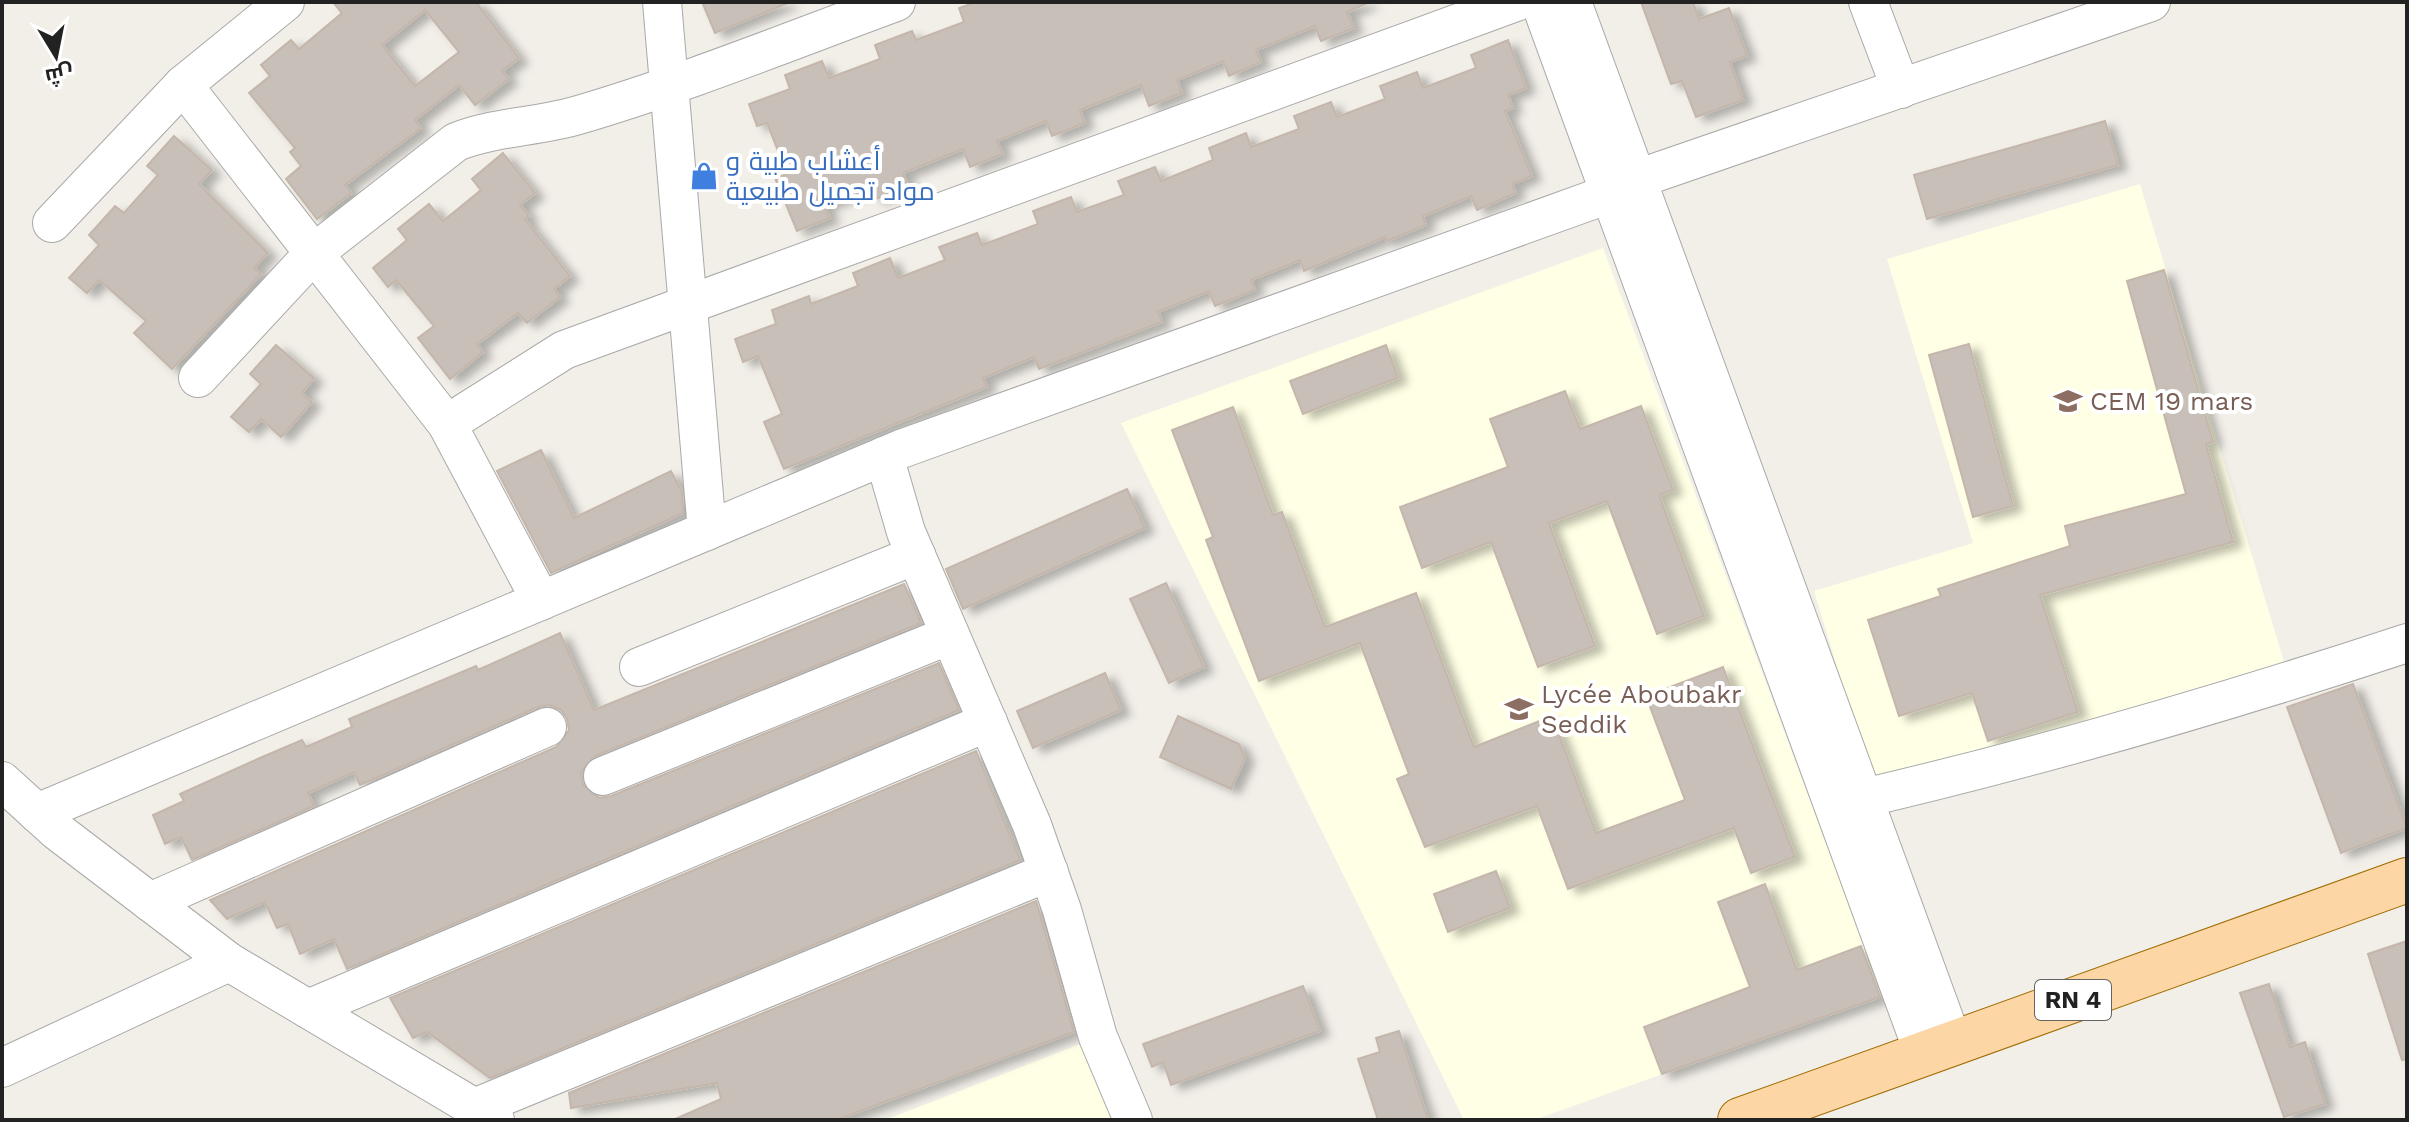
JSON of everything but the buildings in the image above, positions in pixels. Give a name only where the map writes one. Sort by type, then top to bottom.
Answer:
[{"type":"main road","name":"RN 4","points":[[1740,1120],[2407,880]]},
{"type":"street","points":[[52,223],[183,85],[285,2]]},
{"type":"street","points":[[662,2],[707,531]]},
{"type":"street","points":[[198,378],[314,253],[456,142],[472,135],[572,117],[670,86],[896,2]]},
{"type":"street","points":[[447,424],[564,350],[1516,2]]},
{"type":"street","points":[[1540,2],[1623,186],[1938,1049]]},
{"type":"street","points":[[1572,2],[1623,186]]},
{"type":"street","points":[[1868,2],[1901,89]]},
{"type":"street","points":[[37,813],[884,456],[1623,186],[2151,2]]},
{"type":"street","points":[[183,85],[447,424],[541,601]]},
{"type":"street","points":[[884,456],[916,555],[1049,872],[1098,1037],[1133,1120]]},
{"type":"street","points":[[639,667],[916,555]]},
{"type":"street","points":[[603,776],[950,635]]},
{"type":"street","points":[[1846,802],[1927,785],[2246,696],[2407,643]]},
{"type":"street","points":[[308,1009],[988,722]]},
{"type":"street","points":[[150,902],[547,727]]},
{"type":"street","points":[[2,781],[37,813],[229,962],[484,1114],[1049,872]]},
{"type":"street","points":[[2,1068],[229,962]]},
{"type":"shaded area","name":"CEM 19 mars","points":[[2140,184],[2284,662],[1873,785],[1814,591],[1973,543],[1887,259]]},
{"type":"shaded area","name":"Lycée Aboubakr Seddik","points":[[1603,248],[1883,995],[1534,1120],[1464,1120],[1121,423]]},
{"type":"shaded area","points":[[1098,1037],[1132,1120],[885,1120]]},
{"type":"place","name":"أعشاب طبية و مواد تجميل طبيعية","points":[[704,176]]},
{"type":"place","name":"CEM 19 mars","points":[[2068,401]]},
{"type":"place","name":"Lycée Aboubakr Seddik","points":[[1519,709]]}]
